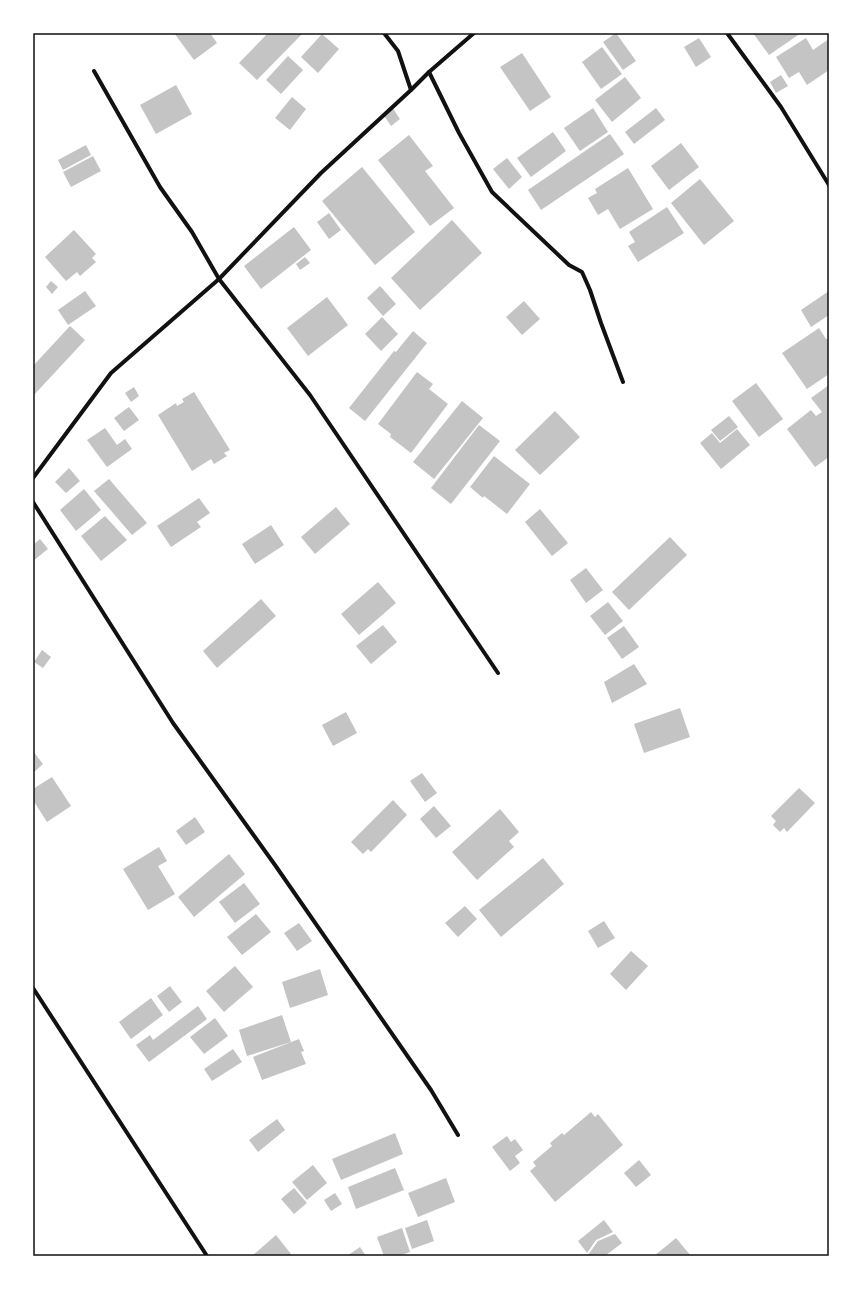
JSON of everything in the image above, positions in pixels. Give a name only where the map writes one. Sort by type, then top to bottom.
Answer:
[{"type":"street","points":[[384,33],[398,51],[411,90]]},
{"type":"street","points":[[33,478],[111,373],[220,279],[321,173],[411,90],[428,72],[474,33]]},
{"type":"street","points":[[727,33],[781,107],[829,185]]},
{"type":"street","points":[[94,71],[160,187],[192,232],[220,279],[310,395],[498,673]]},
{"type":"street","points":[[428,72],[459,133],[492,192],[569,265],[582,272],[590,290],[623,382]]},
{"type":"street","points":[[33,502],[174,723],[431,1090],[458,1135]]},
{"type":"street","points":[[33,988],[207,1256]]},
{"type":"building","points":[[174,33],[210,33],[217,43],[194,60]]},
{"type":"building","points":[[268,33],[303,33],[257,80],[239,63]]},
{"type":"building","points":[[616,33],[636,61],[623,70],[603,42]]},
{"type":"building","points":[[753,33],[801,33],[769,55]]},
{"type":"building","points":[[322,34],[339,49],[318,73],[301,57]]},
{"type":"building","points":[[699,38],[711,57],[696,67],[684,47]]},
{"type":"building","points":[[806,38],[813,50],[829,39],[829,70],[807,85],[799,72],[789,78],[776,57]]},
{"type":"building","points":[[602,47],[622,74],[601,89],[582,62]]},
{"type":"building","points":[[522,53],[551,97],[530,111],[500,67]]},
{"type":"building","points":[[288,56],[303,70],[281,94],[266,80]]},
{"type":"building","points":[[781,75],[788,86],[776,93],[770,82]]},
{"type":"building","points":[[625,77],[641,98],[612,122],[595,100]]},
{"type":"building","points":[[176,85],[192,114],[156,134],[140,105]]},
{"type":"building","points":[[292,97],[306,109],[290,130],[275,118]]},
{"type":"building","points":[[392,107],[400,119],[391,126],[383,114]]},
{"type":"building","points":[[593,108],[608,132],[580,151],[564,128]]},
{"type":"building","points":[[656,108],[665,120],[634,144],[625,132]]},
{"type":"building","points":[[553,132],[566,151],[531,177],[517,158]]},
{"type":"building","points":[[610,134],[624,154],[541,210],[528,190]]},
{"type":"building","points":[[409,135],[433,166],[425,171],[454,208],[430,226],[378,160]]},
{"type":"building","points":[[681,143],[699,167],[669,190],[651,166]]},
{"type":"building","points":[[86,145],[91,155],[63,170],[58,160]]},
{"type":"building","points":[[93,156],[101,171],[71,187],[63,172]]},
{"type":"building","points":[[507,158],[522,177],[509,189],[493,169]]},
{"type":"building","points":[[362,167],[415,232],[375,265],[322,201]]},
{"type":"building","points":[[628,168],[653,209],[620,229],[608,209],[598,215],[588,198],[597,193],[595,189]]},
{"type":"building","points":[[700,179],[734,221],[704,245],[671,203]]},
{"type":"building","points":[[667,207],[684,233],[638,262],[628,246],[635,242],[629,232]]},
{"type":"building","points":[[329,213],[341,230],[329,239],[317,222]]},
{"type":"building","points":[[452,220],[482,253],[420,310],[391,278]]},
{"type":"building","points":[[294,227],[311,250],[261,289],[244,266]]},
{"type":"building","points":[[74,230],[96,254],[92,258],[96,262],[80,276],[77,272],[66,281],[45,257]]},
{"type":"building","points":[[305,257],[310,263],[300,270],[296,264]]},
{"type":"building","points":[[51,281],[58,287],[52,294],[46,287]]},
{"type":"building","points":[[380,286],[396,304],[383,316],[367,298]]},
{"type":"building","points":[[85,291],[96,306],[68,325],[58,310]]},
{"type":"building","points":[[829,291],[829,315],[811,327],[801,310]]},
{"type":"building","points":[[327,297],[348,325],[308,356],[287,328]]},
{"type":"building","points":[[524,301],[540,319],[522,335],[506,317]]},
{"type":"building","points":[[382,317],[398,334],[381,351],[365,334]]},
{"type":"building","points":[[70,326],[85,340],[33,396],[33,366]]},
{"type":"building","points":[[819,328],[826,339],[829,338],[829,374],[807,389],[782,353]]},
{"type":"building","points":[[413,331],[427,343],[365,421],[349,408],[394,351],[396,352]]},
{"type":"building","points":[[417,372],[433,384],[429,389],[448,404],[411,453],[390,437],[391,434],[378,424]]},
{"type":"building","points":[[756,383],[783,419],[759,437],[732,401]]},
{"type":"building","points":[[829,385],[829,457],[815,467],[787,429],[811,410],[816,416],[822,412],[811,398]]},
{"type":"building","points":[[134,387],[139,396],[131,402],[125,393]]},
{"type":"building","points":[[194,392],[230,450],[224,453],[227,456],[214,464],[211,459],[192,471],[158,415],[176,403],[177,406],[184,402],[182,399]]},
{"type":"building","points":[[462,401],[483,418],[434,479],[413,462]]},
{"type":"building","points":[[129,407],[139,420],[124,431],[114,418]]},
{"type":"building","points":[[555,411],[580,437],[540,475],[515,450]]},
{"type":"building","points":[[729,416],[738,427],[720,441],[711,430]]},
{"type":"building","points":[[479,425],[500,441],[451,504],[431,488]]},
{"type":"building","points":[[105,428],[117,445],[125,439],[132,449],[107,467],[87,440]]},
{"type":"building","points":[[737,429],[750,445],[721,469],[700,443],[712,433],[720,443]]},
{"type":"building","points":[[494,456],[530,484],[507,514],[484,496],[483,498],[470,487]]},
{"type":"building","points":[[69,468],[80,481],[66,493],[55,482]]},
{"type":"building","points":[[109,479],[147,523],[132,535],[94,491]]},
{"type":"building","points":[[84,489],[101,510],[76,531],[60,510]]},
{"type":"building","points":[[199,498],[210,513],[197,522],[201,527],[171,547],[157,526]]},
{"type":"building","points":[[336,507],[350,524],[315,554],[301,537]]},
{"type":"building","points":[[540,509],[568,543],[552,556],[525,522]]},
{"type":"building","points":[[105,516],[127,540],[101,561],[81,536]]},
{"type":"building","points":[[271,525],[284,545],[255,564],[242,544]]},
{"type":"building","points":[[670,537],[687,555],[629,610],[612,592]]},
{"type":"building","points":[[40,539],[48,549],[33,561],[33,545]]},
{"type":"building","points":[[586,568],[603,590],[586,603],[570,580]]},
{"type":"building","points":[[378,582],[396,603],[359,635],[341,614]]},
{"type":"building","points":[[261,599],[276,616],[217,668],[203,651]]},
{"type":"building","points":[[608,602],[623,621],[605,635],[590,616]]},
{"type":"building","points":[[383,625],[397,642],[371,664],[356,646]]},
{"type":"building","points":[[624,626],[639,647],[622,659],[607,638]]},
{"type":"building","points":[[42,650],[51,657],[43,668],[34,662]]},
{"type":"building","points":[[634,664],[647,684],[612,703],[604,682]]},
{"type":"building","points":[[680,708],[690,737],[644,753],[634,724]]},
{"type":"building","points":[[346,712],[357,733],[333,746],[322,725]]},
{"type":"building","points":[[33,751],[43,764],[33,773]]},
{"type":"building","points":[[422,773],[437,793],[425,802],[410,781]]},
{"type":"building","points":[[52,777],[71,806],[47,822],[33,800],[33,789]]},
{"type":"building","points":[[799,788],[815,803],[787,832],[784,828],[780,832],[773,825],[776,821],[771,816]]},
{"type":"building","points":[[393,800],[407,815],[371,852],[368,849],[363,854],[351,842]]},
{"type":"building","points":[[434,806],[451,826],[436,838],[420,819]]},
{"type":"building","points":[[500,809],[519,832],[509,841],[514,847],[477,880],[452,852]]},
{"type":"building","points":[[195,817],[205,832],[186,845],[176,831]]},
{"type":"building","points":[[159,847],[167,861],[158,866],[175,894],[148,910],[123,869]]},
{"type":"building","points":[[229,854],[245,874],[194,917],[178,897]]},
{"type":"building","points":[[543,858],[564,884],[501,937],[479,910]]},
{"type":"building","points":[[244,883],[260,904],[235,923],[219,902]]},
{"type":"building","points":[[465,906],[477,919],[458,937],[445,923]]},
{"type":"building","points":[[256,914],[271,932],[242,955],[227,937]]},
{"type":"building","points":[[604,921],[615,938],[598,948],[588,931]]},
{"type":"building","points":[[299,923],[312,941],[297,951],[284,933]]},
{"type":"building","points":[[631,951],[648,966],[626,990],[610,974]]},
{"type":"building","points":[[235,966],[253,987],[224,1012],[206,991]]},
{"type":"building","points":[[320,969],[328,995],[290,1008],[282,982]]},
{"type":"building","points":[[170,986],[182,1002],[169,1012],[157,996]]},
{"type":"building","points":[[151,998],[163,1015],[131,1039],[119,1022]]},
{"type":"building","points":[[198,1006],[207,1019],[149,1062],[136,1045],[150,1035],[153,1040]]},
{"type":"building","points":[[282,1015],[291,1042],[247,1056],[239,1030]]},
{"type":"building","points":[[215,1018],[228,1036],[204,1054],[190,1037]]},
{"type":"building","points":[[299,1039],[304,1051],[301,1052],[306,1064],[262,1080],[253,1057]]},
{"type":"building","points":[[233,1049],[242,1062],[212,1081],[204,1069]]},
{"type":"building","points":[[591,1112],[595,1117],[598,1114],[623,1145],[555,1202],[530,1171],[536,1166],[533,1162],[552,1146],[550,1143],[562,1133],[564,1135]]},
{"type":"building","points":[[277,1119],[285,1130],[258,1152],[249,1140]]},
{"type":"building","points":[[395,1133],[403,1154],[341,1180],[332,1159]]},
{"type":"building","points":[[507,1136],[511,1142],[515,1139],[523,1150],[515,1156],[520,1163],[510,1171],[492,1147]]},
{"type":"building","points":[[639,1160],[651,1175],[636,1187],[624,1173]]},
{"type":"building","points":[[313,1165],[327,1183],[307,1200],[292,1182]]},
{"type":"building","points":[[395,1168],[404,1190],[356,1209],[348,1187]]},
{"type":"building","points":[[446,1178],[455,1202],[418,1217],[408,1193]]},
{"type":"building","points":[[294,1188],[307,1203],[294,1214],[281,1199]]},
{"type":"building","points":[[335,1193],[342,1204],[331,1211],[324,1200]]},
{"type":"building","points":[[427,1220],[434,1241],[412,1249],[405,1228]]},
{"type":"building","points":[[604,1220],[613,1232],[596,1240],[587,1253],[578,1241]]},
{"type":"building","points":[[402,1228],[410,1252],[399,1256],[384,1256],[377,1237]]},
{"type":"building","points":[[615,1234],[622,1243],[605,1256],[588,1255],[598,1241]]},
{"type":"building","points":[[276,1235],[291,1254],[289,1256],[252,1256]]},
{"type":"building","points":[[676,1238],[691,1256],[654,1256]]},
{"type":"building","points":[[360,1247],[366,1256],[347,1256]]}]
